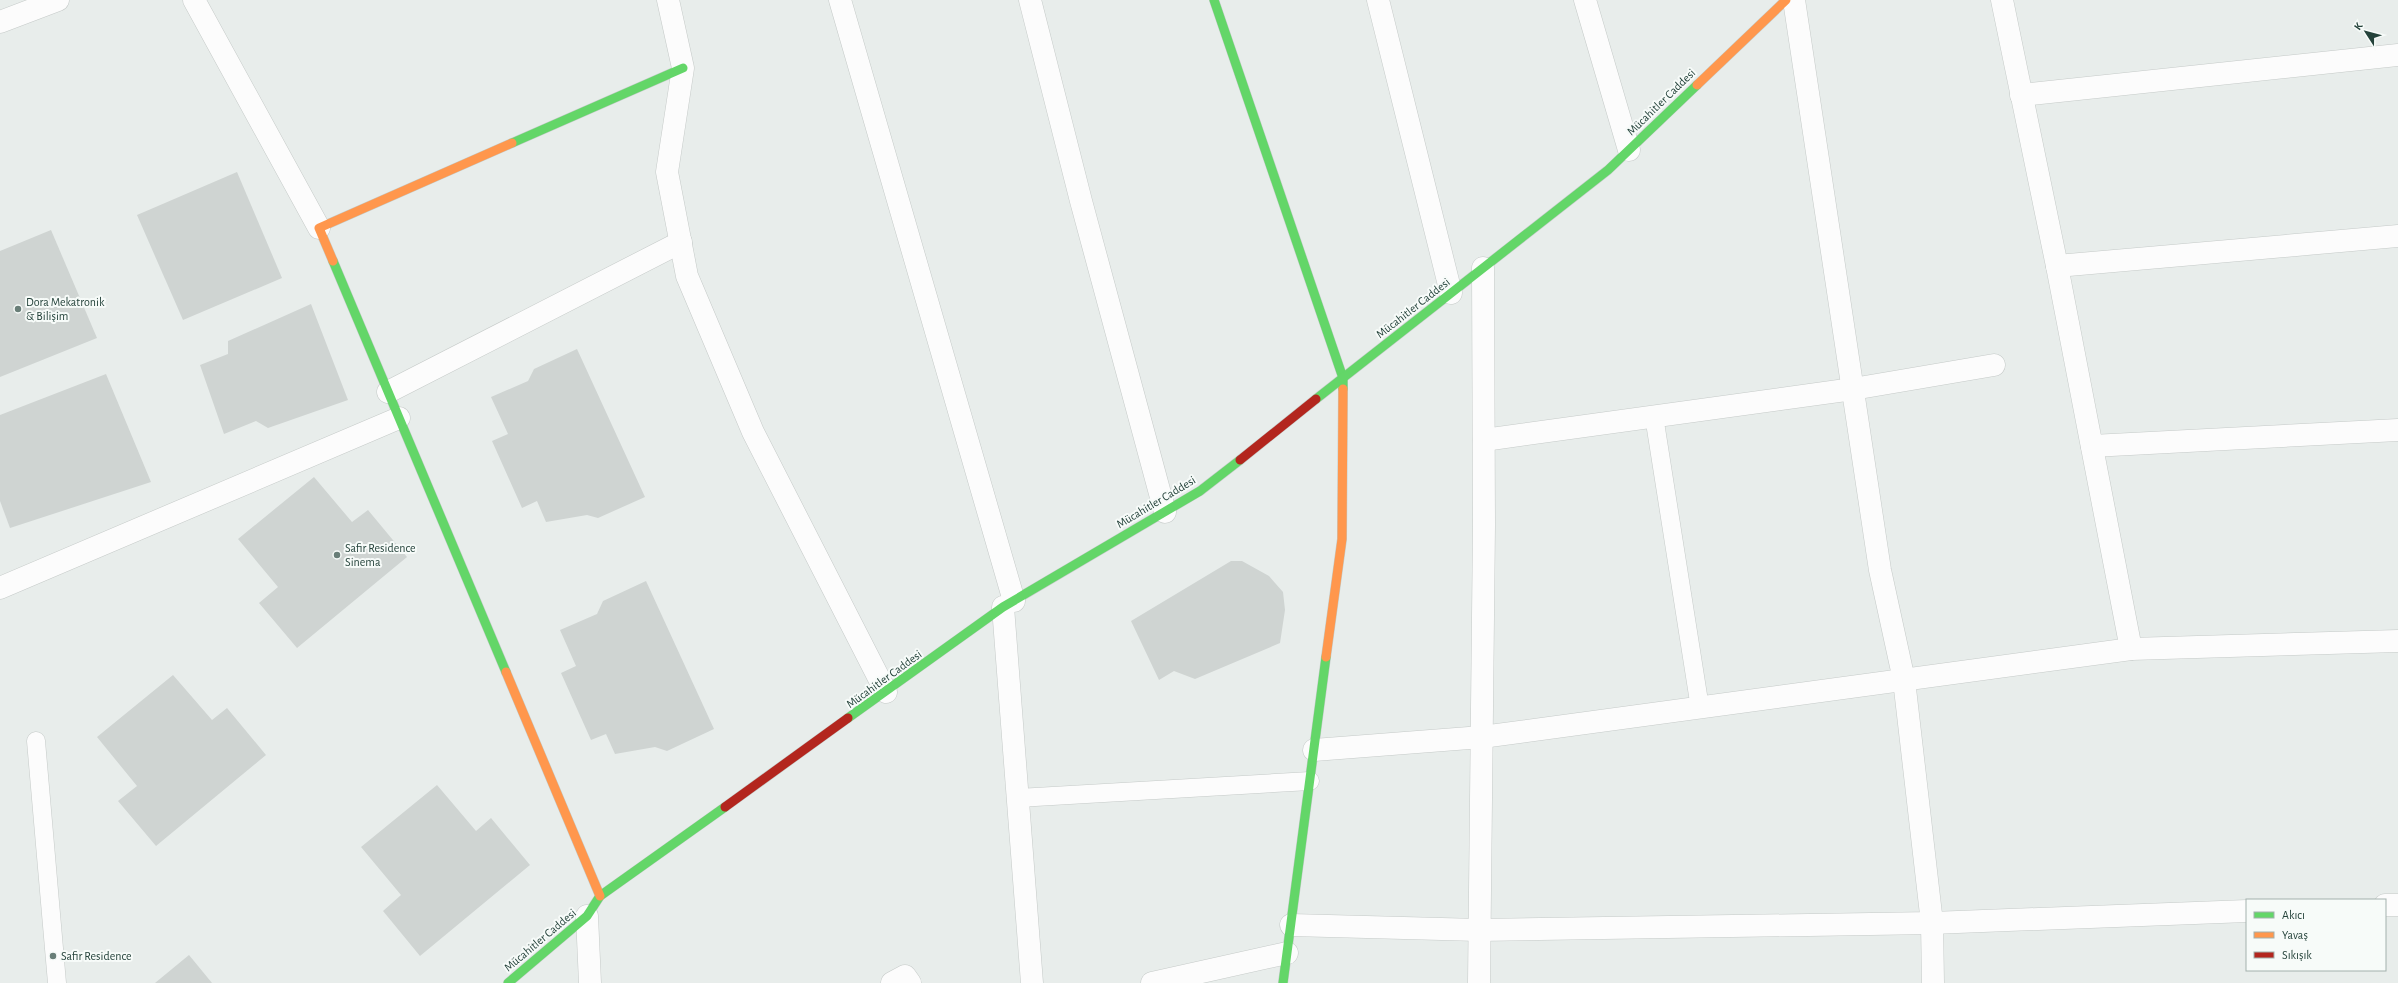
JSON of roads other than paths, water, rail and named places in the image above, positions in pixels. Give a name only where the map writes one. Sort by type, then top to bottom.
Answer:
[{"type":"street","points":[[0,22],[58,0]]},
{"type":"street","points":[[194,0],[319,228],[600,896]]},
{"type":"street","points":[[668,0],[682,68],[667,172],[687,276],[753,432],[886,692]]},
{"type":"street","points":[[840,0],[1008,604],[1018,798],[1032,983]]},
{"type":"street","points":[[1030,0],[1081,201],[1165,512]]},
{"type":"street","points":[[1214,0],[1343,378],[1342,539],[1283,983]]},
{"type":"street","points":[[1378,0],[1451,293]]},
{"type":"street","points":[[1585,0],[1629,150]]},
{"type":"street","name":"Mücahitler Caddesi","points":[[508,983],[587,916],[600,896],[1008,604],[1200,491],[1608,170],[1786,0]]},
{"type":"street","points":[[1794,0],[1880,570],[1904,680],[1932,923],[1933,983]]},
{"type":"street","points":[[2002,0],[2057,266],[2130,649]]},
{"type":"street","points":[[2021,95],[2398,55]]},
{"type":"street","points":[[319,228],[682,68]]},
{"type":"street","points":[[2057,266],[2398,236]]},
{"type":"street","points":[[388,392],[680,242]]},
{"type":"street","points":[[1479,983],[1484,440],[1483,268]]},
{"type":"street","points":[[1484,440],[1853,389],[1994,365]]},
{"type":"street","points":[[0,588],[399,418]]},
{"type":"street","points":[[2092,446],[2398,430]]},
{"type":"street","points":[[1314,750],[1482,737],[2130,649],[2398,641]]},
{"type":"street","points":[[2386,905],[2398,905]]},
{"type":"street","points":[[1291,925],[1479,930],[1932,923],[2246,911]]},
{"type":"street","points":[[587,916],[590,983]]},
{"type":"street","points":[[1152,983],[1287,953]]},
{"type":"street","points":[[892,983],[905,976],[910,983]]},
{"type":"lane","points":[[1654,416],[1700,708]]},
{"type":"lane","points":[[36,741],[57,983]]},
{"type":"lane","points":[[1018,798],[1310,781]]},
{"type":"place","name":"Dora Mekatronik & Bilişim","points":[[18,309]]},
{"type":"place","name":"Safir Residence Sinema","points":[[337,555]]},
{"type":"place","name":"Safir Residence","points":[[53,956]]}]
